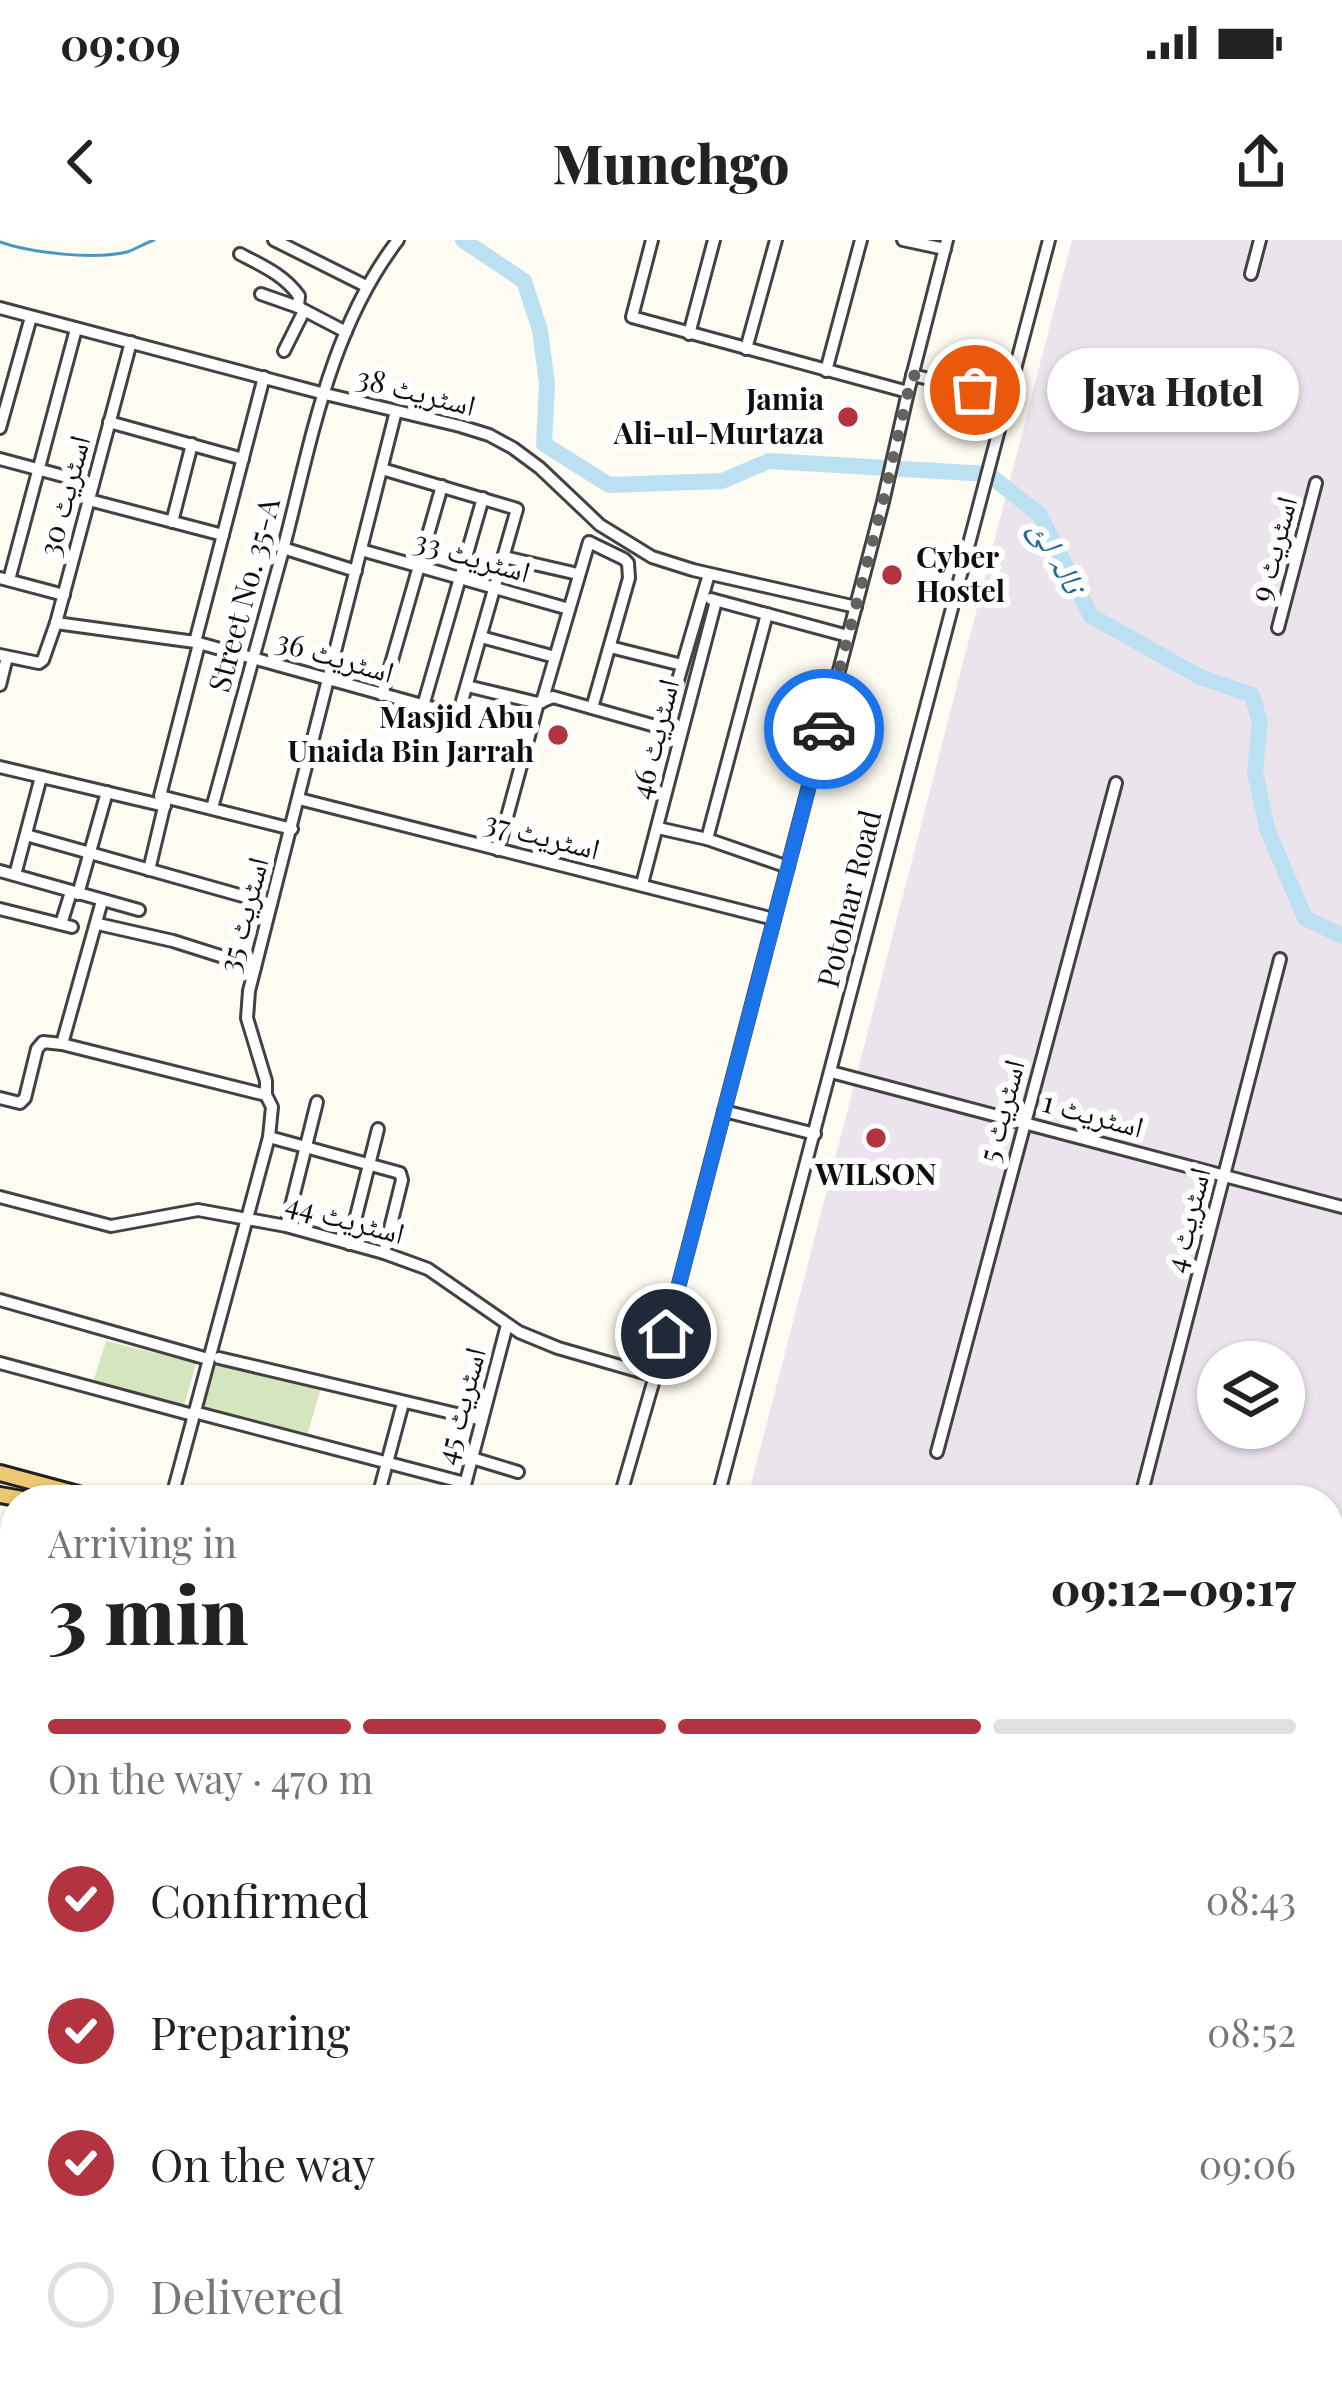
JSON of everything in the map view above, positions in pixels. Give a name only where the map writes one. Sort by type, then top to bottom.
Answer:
[{"type":"main road","points":[[0,1473],[44,1485]]},
{"type":"street","points":[[260,264],[274,240],[366,286]]},
{"type":"street","name":"Street No. 35-A","points":[[212,808],[321,393],[366,286],[398,240]]},
{"type":"street","points":[[652,240],[632,317],[908,392]]},
{"type":"street","points":[[689,334],[714,240]]},
{"type":"street","points":[[746,349],[776,240]]},
{"type":"street","points":[[826,370],[861,240]]},
{"type":"street","points":[[623,1485],[856,607],[946,245],[903,240]]},
{"type":"street","name":"Potohar Road","points":[[721,1485],[1049,240]]},
{"type":"street","points":[[1251,274],[1260,240]]},
{"type":"street","points":[[240,254],[279,274],[298,292],[301,309],[284,351]]},
{"type":"street","points":[[261,294],[346,332]]},
{"type":"street","name":"اسٹریٹ 38","points":[[0,308],[460,426],[501,442],[539,468],[600,525],[652,557],[856,607]]},
{"type":"street","points":[[0,428],[31,317]]},
{"type":"street","points":[[64,595],[5,579],[76,329]]},
{"type":"street","name":"اسٹریٹ 30","points":[[4,656],[41,662],[64,595],[131,342]]},
{"type":"street","points":[[912,375],[1007,398]]},
{"type":"street","points":[[166,802],[159,794],[264,377]]},
{"type":"street","name":"اسٹریٹ 35","points":[[175,1485],[214,1359],[269,1137],[272,1106],[247,1018],[249,991],[396,411]]},
{"type":"street","points":[[110,422],[243,459]]},
{"type":"street","points":[[172,522],[192,444]]},
{"type":"street","points":[[0,459],[93,484]]},
{"type":"street","points":[[382,469],[517,509],[467,686],[540,702],[554,697],[680,733]]},
{"type":"street","name":"اسٹریٹ 9","points":[[1278,628],[1316,483]]},
{"type":"street","points":[[382,694],[442,486]]},
{"type":"street","points":[[423,706],[483,498]]},
{"type":"street","points":[[89,500],[223,536]]},
{"type":"street","points":[[498,850],[589,542],[628,563],[629,578],[592,709]]},
{"type":"street","points":[[283,548],[356,571]]},
{"type":"street","name":"اسٹریٹ 33","points":[[361,550],[569,609]]},
{"type":"street","points":[[504,557],[578,574]]},
{"type":"street","points":[[664,728],[709,574]]},
{"type":"street","points":[[702,596],[848,636]]},
{"type":"street","name":"اسٹریٹ 46","points":[[716,601],[658,828],[788,867]]},
{"type":"street","points":[[707,839],[767,614]]},
{"type":"street","name":"اسٹریٹ 36","points":[[56,623],[197,643],[458,715],[467,686]]},
{"type":"street","points":[[481,637],[555,657]]},
{"type":"street","points":[[610,646],[682,665]]},
{"type":"street","points":[[0,685],[4,656]]},
{"type":"street","points":[[0,767],[107,792],[212,808],[292,829]]},
{"type":"street","points":[[15,875],[41,777]]},
{"type":"street","name":"اسٹریٹ 5","points":[[937,1452],[1116,783]]},
{"type":"street","points":[[0,909],[67,925],[107,792]]},
{"type":"street","name":"اسٹریٹ 37","points":[[299,799],[774,919]]},
{"type":"street","points":[[149,870],[166,802]]},
{"type":"street","points":[[642,884],[658,828]]},
{"type":"street","points":[[26,835],[272,904]]},
{"type":"street","points":[[0,871],[139,910]]},
{"type":"street","points":[[62,1044],[102,901]]},
{"type":"street","points":[[98,924],[255,967]]},
{"type":"street","name":"اسٹریٹ 4","points":[[1144,1485],[1280,959]]},
{"type":"street","points":[[0,1098],[20,1103],[25,1098],[43,1042],[266,1095]]},
{"type":"street","name":"اسٹریٹ 1","points":[[831,1072],[1342,1207]]},
{"type":"street","points":[[286,1226],[316,1102]]},
{"type":"street","points":[[724,1111],[815,1134]]},
{"type":"street","points":[[349,1244],[378,1129]]},
{"type":"street","points":[[269,1137],[402,1176],[384,1253]]},
{"type":"street","name":"اسٹریٹ 44","points":[[0,1197],[111,1226],[198,1210],[286,1226],[428,1269],[506,1325],[558,1348],[655,1376]]},
{"type":"street","points":[[0,1300],[214,1359],[482,1420]]},
{"type":"street","name":"اسٹریٹ 45","points":[[465,1483],[506,1325]]},
{"type":"street","points":[[0,1363],[465,1483]]},
{"type":"street","points":[[381,1485],[403,1403]]},
{"type":"street","points":[[472,1458],[518,1472]]},
{"type":"shaded area","points":[[1072,240],[1342,240],[1342,1485],[751,1485]]},
{"type":"green space","points":[[106,1341],[196,1363],[184,1406],[93,1382]]},
{"type":"green space","points":[[215,1362],[321,1388],[307,1436],[200,1408]]},
{"type":"waterway","points":[[0,242],[45,252],[98,255],[127,252],[154,240]]},
{"type":"waterway","name":"نالہ لئ","points":[[463,240],[524,281],[540,330],[547,384],[544,444],[609,485],[722,481],[769,461],[988,474],[1039,514],[1091,616],[1200,677],[1252,695],[1260,723],[1255,771],[1267,829],[1305,918],[1342,936]]},
{"type":"way so far","points":[[824,729],[912,375],[975,390]]},
{"type":"place","name":"Java Hotel","points":[[975,390]]},
{"type":"place","name":"Jamia Ali-ul-Murtaza","points":[[848,417]]},
{"type":"place","name":"Cyber Hostel","points":[[892,575]]},
{"type":"place","name":"Masjid Abu Unaida Bin Jarrah","points":[[558,735]]},
{"type":"place","name":"WILSON","points":[[876,1138]]},
{"type":"route","points":[[666,1334],[824,729]]}]
